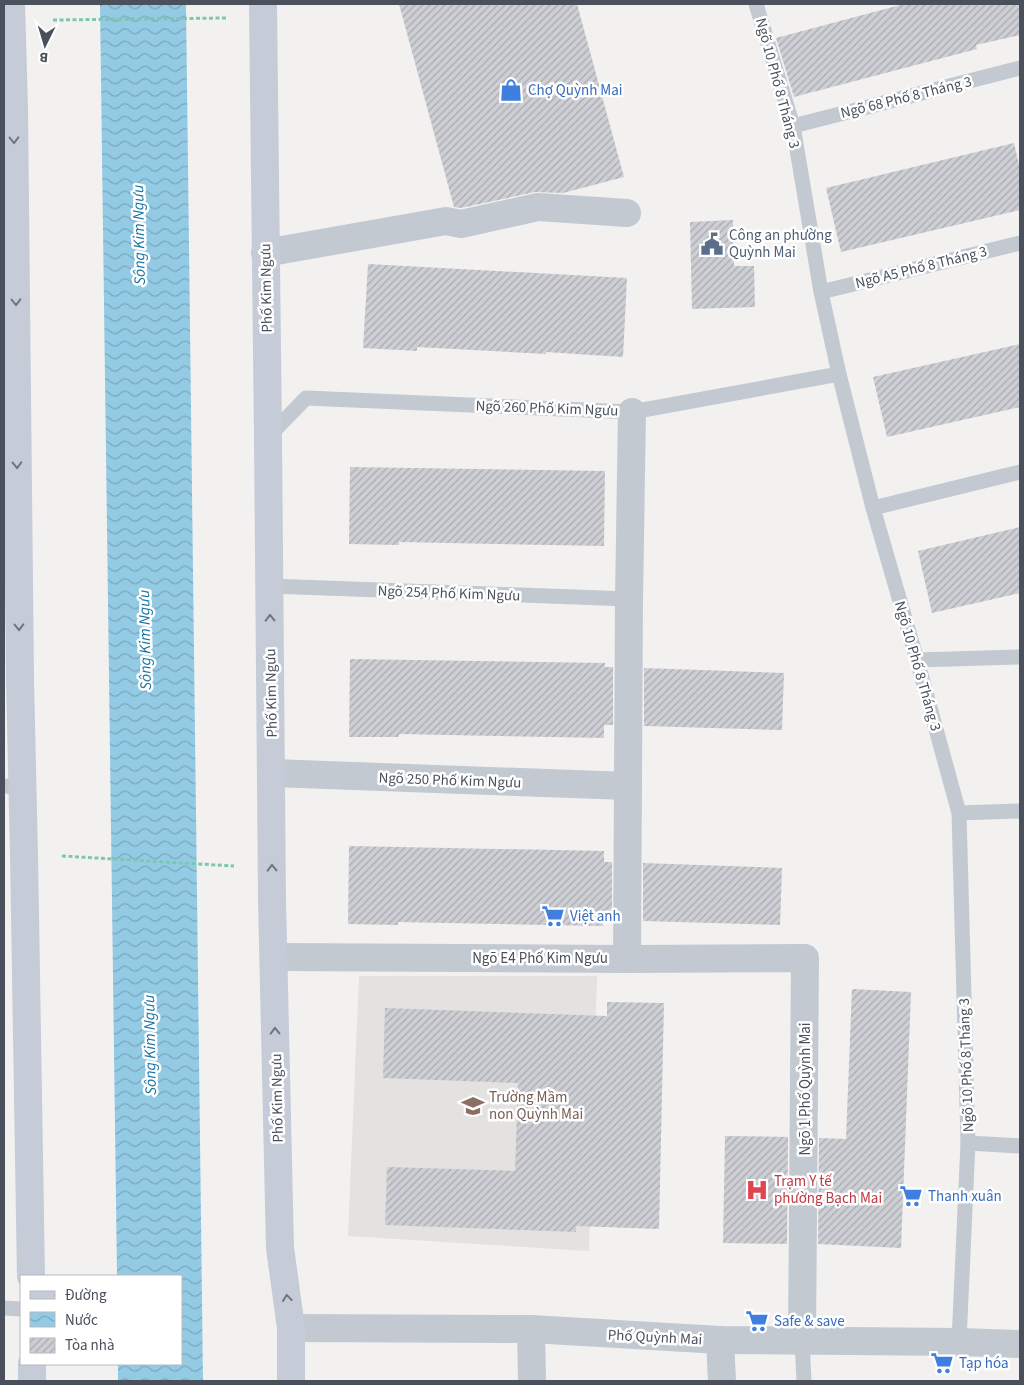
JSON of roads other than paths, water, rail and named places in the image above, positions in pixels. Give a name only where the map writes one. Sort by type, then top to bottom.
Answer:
[{"type":"main road","points":[[11,4],[9,110],[13,787],[31,1275]]},
{"type":"main road","name":"Phố Kim Ngưu","points":[[263,4],[272,867],[280,1248],[291,1328],[291,1381]]},
{"type":"main road","points":[[32,1365],[32,1381]]},
{"type":"street","points":[[265,253],[446,222],[461,224],[538,207],[627,213]]},
{"type":"street","points":[[627,959],[632,412]]},
{"type":"street","name":"Ngõ 250 Phố Kim Ngưu","points":[[272,773],[628,786]]},
{"type":"street","name":"Ngõ E4 Phố Kim Ngưu","points":[[274,957],[806,958]]},
{"type":"street","name":"Ngõ 1 Phố Quỳnh Mai","points":[[802,1340],[806,958]]},
{"type":"street","name":"Phố Quỳnh Mai","points":[[291,1328],[531,1330],[720,1340],[1020,1344]]},
{"type":"street","points":[[531,1330],[532,1381]]},
{"type":"street","points":[[720,1340],[722,1381]]},
{"type":"lane","name":"Ngõ 10 Phố 8 Tháng 3","points":[[756,4],[793,126],[821,292],[838,374],[873,508],[959,814],[968,1144],[958,1342]]},
{"type":"lane","name":"Ngõ 68 Phố 8 Tháng 3","points":[[793,126],[1020,68]]},
{"type":"lane","name":"Ngõ A5 Phố 8 Tháng 3","points":[[821,292],[1020,242]]},
{"type":"lane","name":"Ngõ 260 Phố Kim Ngưu","points":[[268,437],[306,398],[632,412],[838,374]]},
{"type":"lane","points":[[873,508],[1020,472]]},
{"type":"lane","name":"Ngõ 254 Phố Kim Ngưu","points":[[270,586],[629,599]]},
{"type":"lane","points":[[917,660],[1020,657]]},
{"type":"lane","points":[[959,814],[1020,810]]},
{"type":"lane","points":[[968,1144],[1020,1146]]},
{"type":"lane","points":[[4,1308],[20,1309]]},
{"type":"lane","points":[[802,1340],[804,1381]]},
{"type":"water","name":"Sông Kim Ngưu","points":[[100,4],[186,4],[203,1381],[118,1381],[118,1365],[182,1365],[182,1275],[117,1275]]},
{"type":"place","name":"Chợ Quỳnh Mai","points":[[511,90]]},
{"type":"place","name":"Công an phường Quỳnh Mai","points":[[712,244]]},
{"type":"place","name":"Việt anh","points":[[553,916]]},
{"type":"place","name":"Trường Mầm non Quỳnh Mai","points":[[473,1106]]},
{"type":"place","name":"Trạm Y tế phường Bạch Mai","points":[[757,1190]]},
{"type":"place","name":"Thanh xuân","points":[[911,1196]]},
{"type":"place","name":"Safe & save","points":[[757,1321]]},
{"type":"place","name":"Tạp hóa","points":[[942,1363]]}]
